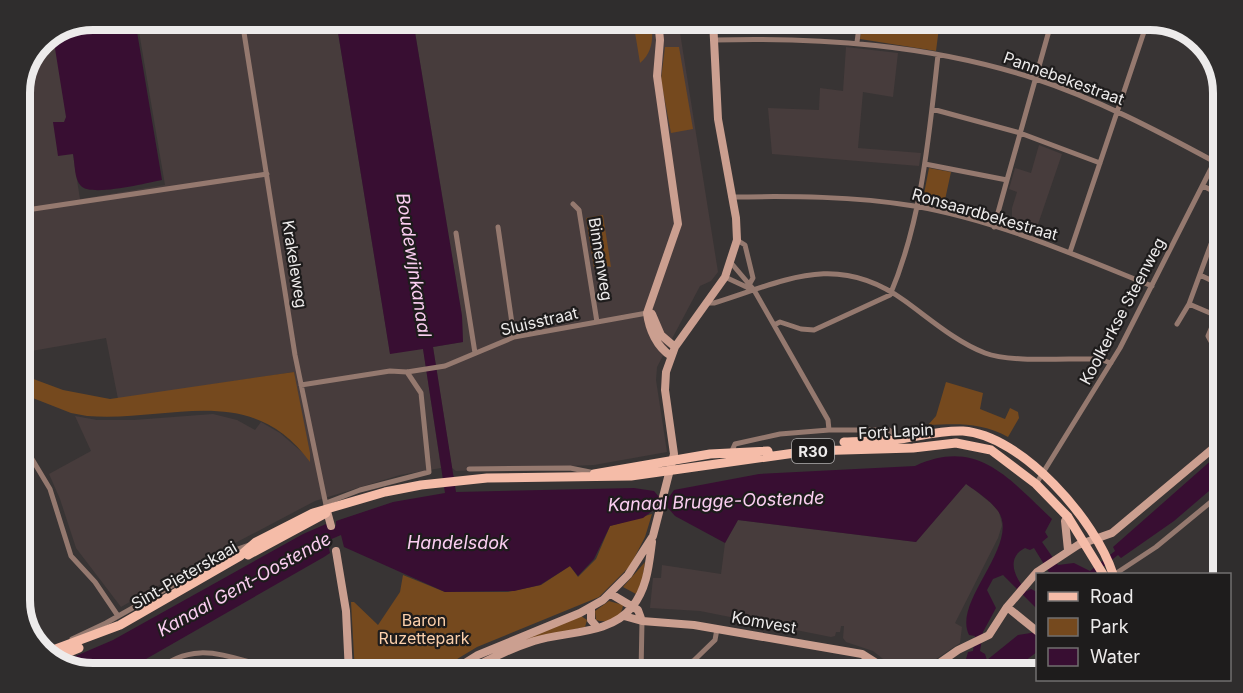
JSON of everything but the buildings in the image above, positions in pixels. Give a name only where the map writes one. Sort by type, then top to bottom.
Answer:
[{"type":"main road","points":[[659,30],[657,76],[678,224],[651,300],[649,313],[650,327],[658,344],[673,352]]},
{"type":"main road","points":[[466,663],[478,655],[508,646],[614,622],[633,607],[639,597],[646,579],[653,536],[674,460],[665,390],[666,372],[673,352],[732,264],[737,240],[736,218],[718,119],[714,30]]},
{"type":"main road","name":"Fort Lapin","points":[[674,460],[730,453],[901,439],[946,432],[980,434],[1005,445],[1042,475],[1071,503],[1096,538]]},
{"type":"main road","name":"Fort Lapin","points":[[670,472],[809,451],[913,448],[956,443],[991,450],[1036,484],[1068,517],[1085,542]]},
{"type":"main road","points":[[1038,573],[1068,550],[1112,533],[1213,448]]},
{"type":"main road","name":"Sint-Pieterskaai","points":[[580,473],[598,473],[674,460]]},
{"type":"main road","name":"Sint-Pieterskaai","points":[[55,649],[120,625],[240,556],[254,544],[327,507],[400,489],[465,479],[580,473],[670,472]]},
{"type":"main road","points":[[327,507],[331,526]]},
{"type":"main road","name":"Sint-Pieterskaai","points":[[62,655],[122,628],[327,507]]},
{"type":"main road","points":[[1068,517],[1065,521],[1068,550]]},
{"type":"main road","points":[[481,663],[508,646],[591,607],[611,594],[635,566],[653,536]]},
{"type":"main road","name":"R30","points":[[1096,538],[1114,573]]},
{"type":"main road","name":"R30","points":[[1085,542],[1100,569]]},
{"type":"main road","points":[[336,551],[346,611],[344,663]]},
{"type":"main road","points":[[941,663],[962,648],[989,635],[1021,589],[1036,575]]},
{"type":"main road","points":[[611,594],[633,607],[641,615],[642,621]]},
{"type":"main road","points":[[591,607],[591,620],[597,627]]},
{"type":"main road","points":[[1007,607],[1036,631]]},
{"type":"main road","name":"Komvest","points":[[624,616],[642,621],[680,623],[862,654],[879,663]]},
{"type":"street","name":"Krakeleweg","points":[[244,30],[301,385],[327,507]]},
{"type":"street","points":[[857,42],[859,30]]},
{"type":"street","points":[[994,227],[1049,30]]},
{"type":"street","points":[[1070,252],[1145,30]]},
{"type":"street","name":"Pannebekestraat","points":[[714,40],[857,42],[938,56],[1035,79],[1117,111],[1213,161]]},
{"type":"street","points":[[774,325],[780,322],[801,329],[814,330],[887,297],[892,291],[916,206],[925,164],[938,56]]},
{"type":"street","points":[[932,109],[1020,133],[1100,163]]},
{"type":"street","points":[[925,164],[1007,180]]},
{"type":"street","name":"Koolkerkse Steenweg","points":[[1036,484],[1111,363],[1213,166]]},
{"type":"street","points":[[30,210],[267,174]]},
{"type":"street","points":[[1203,186],[1213,191]]},
{"type":"street","name":"Ronsaardbekestraat","points":[[731,197],[866,199],[916,206],[994,227],[1070,252],[1152,286]]},
{"type":"street","name":"Binnenweg","points":[[573,204],[579,210],[597,322]]},
{"type":"street","points":[[498,226],[514,337]]},
{"type":"street","points":[[456,233],[475,353]]},
{"type":"street","points":[[737,240],[745,245],[753,278],[752,288]]},
{"type":"street","points":[[1177,324],[1189,304],[1211,244],[1213,245]]},
{"type":"street","points":[[732,264],[752,288],[774,325],[828,420],[829,430],[889,430],[901,439]]},
{"type":"street","points":[[706,303],[792,276],[825,272],[859,279],[892,291],[952,334],[984,353],[1002,357],[1099,359],[1111,363]]},
{"type":"street","points":[[1200,275],[1213,281]]},
{"type":"street","points":[[725,277],[752,288]]},
{"type":"street","points":[[1189,304],[1213,314]]},
{"type":"street","name":"Sluisstraat","points":[[407,372],[441,367],[514,337],[649,313]]},
{"type":"street","points":[[1213,328],[1209,340],[1213,347]]},
{"type":"street","points":[[301,385],[390,371],[407,372]]},
{"type":"street","name":"Sint-Pieterskaai","points":[[327,507],[360,490],[429,472],[421,393],[407,372]]},
{"type":"street","name":"Fort Lapin","points":[[730,453],[735,444],[780,434],[829,430]]},
{"type":"street","points":[[30,456],[51,492],[71,556],[95,582],[118,616]]},
{"type":"street","name":"Sint-Pieterskaai","points":[[468,469],[580,473]]},
{"type":"street","points":[[1116,573],[1156,547],[1213,500]]},
{"type":"street","name":"Sint-Pieterskaai","points":[[59,648],[72,638],[118,616],[235,550],[254,544]]},
{"type":"street","points":[[641,663],[642,621]]},
{"type":"street","points":[[697,663],[693,661],[715,640],[717,629]]},
{"type":"street","points":[[172,663],[197,651],[258,663]]},
{"type":"shaded area","points":[[139,30],[338,30],[390,353],[423,348],[441,468],[400,475],[315,501],[203,560],[121,607],[76,548],[49,474],[91,451],[75,416],[97,420],[134,420],[213,414],[237,420],[255,430],[261,422],[280,433],[303,453],[294,372],[118,399],[106,338],[30,351],[30,89],[37,65],[43,55],[55,43],[80,199],[165,185]]},
{"type":"shaded area","points":[[415,30],[680,30],[718,272],[711,281],[700,286],[657,367],[656,380],[667,452],[594,465],[456,471],[452,468],[433,347],[463,342],[462,316]]},
{"type":"shaded area","points":[[846,47],[898,53],[893,97],[863,92],[858,148],[921,153],[919,166],[772,154],[768,108],[819,110],[820,88],[843,91]]},
{"type":"shaded area","points":[[1039,145],[1062,154],[1035,233],[1007,224],[1009,219],[1012,220],[1012,208],[1017,192],[1009,189],[1015,168],[1031,173]]},
{"type":"shaded area","points":[[966,483],[999,512],[1002,525],[998,538],[955,623],[962,627],[960,643],[930,663],[888,663],[873,651],[846,642],[843,638],[844,626],[841,626],[840,632],[836,632],[835,636],[831,637],[700,611],[650,608],[653,578],[661,578],[662,565],[721,574],[725,543],[738,520],[916,542]]},
{"type":"green space","points":[[635,30],[652,30],[650,48],[640,63]]},
{"type":"green space","points":[[861,30],[939,30],[936,51],[860,39]]},
{"type":"green space","points":[[950,30],[967,30],[966,33]]},
{"type":"green space","points":[[665,47],[679,47],[693,129],[671,133],[661,80]]},
{"type":"green space","points":[[929,168],[951,172],[943,209],[922,204]]},
{"type":"green space","points":[[603,215],[611,267],[602,265],[596,269],[586,218]]},
{"type":"green space","points":[[294,372],[310,462],[287,437],[261,421],[234,413],[206,411],[117,417],[87,416],[71,413],[30,397],[30,378],[63,390],[110,399]]},
{"type":"green space","points":[[946,382],[983,393],[980,409],[1005,419],[1010,408],[1018,412],[1019,418],[1008,437],[978,426],[928,425],[936,416]]},
{"type":"green space","name":"Baron Ruzettepark","points":[[652,514],[645,537],[630,566],[599,597],[477,647],[451,663],[354,663],[351,602],[354,602],[378,625],[400,592],[403,575],[445,592],[508,592],[541,585],[570,566],[578,577],[596,559],[610,526]]},
{"type":"green space","points":[[645,562],[642,581],[636,594],[623,587]]},
{"type":"green space","points":[[609,601],[623,605],[620,613],[614,619],[596,620],[595,611]]},
{"type":"green space","points":[[581,616],[587,620],[585,627],[518,642]]},
{"type":"water","points":[[137,30],[162,180],[107,190],[87,189],[81,186],[75,171],[73,154],[58,156],[53,122],[64,122],[66,117],[54,44],[62,38],[81,31]]},
{"type":"water","points":[[338,30],[415,30],[462,316],[463,342],[433,347],[456,492],[634,488],[654,491],[659,497],[669,497],[674,490],[759,474],[915,466],[937,458],[957,456],[975,459],[991,467],[1006,477],[1052,519],[1045,532],[1048,537],[1042,542],[1058,565],[1074,563],[1090,571],[1115,551],[1113,547],[1213,459],[1213,488],[1174,521],[1121,558],[1118,555],[1095,573],[1049,573],[1034,548],[1030,550],[1025,548],[1019,552],[1015,557],[1014,569],[1019,581],[1027,591],[1031,589],[1036,592],[1036,608],[1003,575],[993,579],[987,590],[996,608],[983,632],[980,651],[985,654],[987,660],[1018,635],[1036,632],[1036,653],[1022,663],[965,663],[968,652],[973,651],[975,636],[969,635],[966,621],[970,606],[1001,540],[1003,525],[995,507],[966,484],[916,542],[738,520],[725,543],[675,516],[668,508],[656,508],[643,518],[610,526],[594,559],[578,576],[570,566],[540,585],[514,591],[445,592],[344,547],[341,535],[327,541],[330,553],[324,557],[146,659],[147,661],[142,663],[93,663],[70,658],[113,640],[303,534],[326,524],[328,529],[336,526],[336,521],[393,502],[445,493],[423,349],[390,354]]},
{"type":"water label","name":"Boudewijnkanaal","points":[[414,265]]},
{"type":"water label","name":"Kanaal Brugge-Oostende","points":[[716,501]]},
{"type":"water label","name":"Handelsdok","points":[[458,542]]},
{"type":"water label","name":"Kanaal Gent-Oostende","points":[[244,584]]}]
